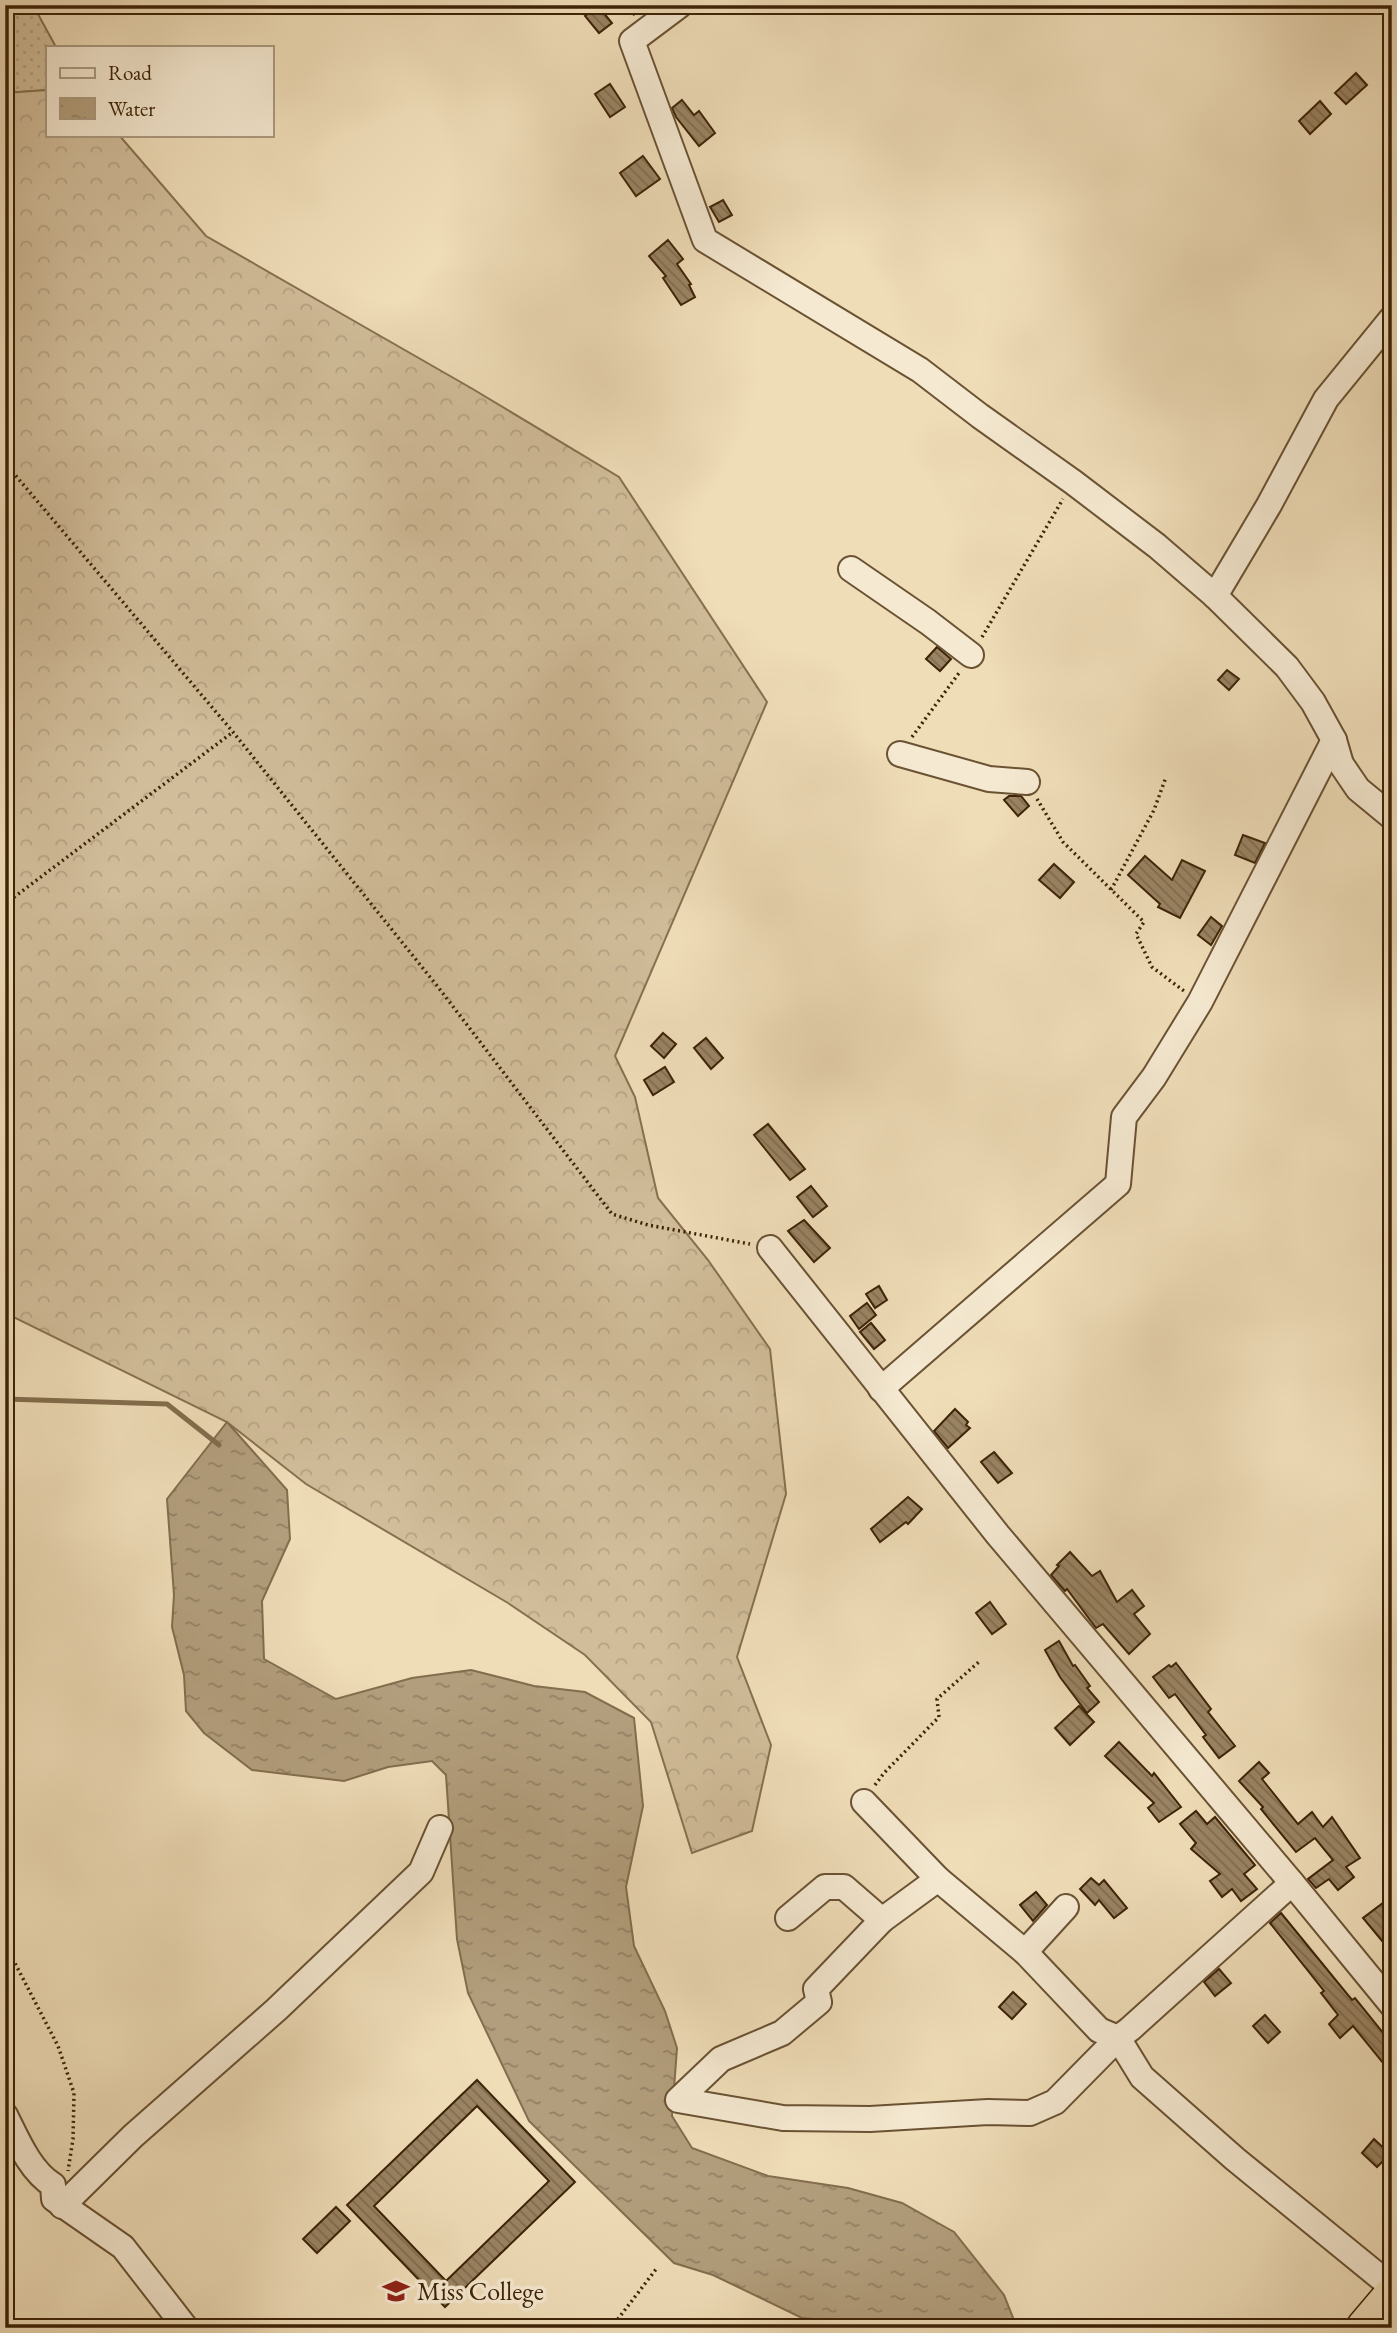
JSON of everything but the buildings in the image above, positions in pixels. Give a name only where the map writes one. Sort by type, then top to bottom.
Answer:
[{"type":"highway","points":[[1365,2328],[1392,2296]]},
{"type":"street","points":[[680,5],[632,41],[705,240],[920,370],[1157,546],[1215,596],[1287,667],[1312,702],[1334,740],[1341,764],[1358,789],[1392,817]]},
{"type":"street","points":[[1215,596],[1269,505],[1326,399],[1392,318]]},
{"type":"street","points":[[850,569],[971,655]]},
{"type":"street","points":[[881,1390],[1118,1184],[1124,1117],[1154,1077],[1200,1002],[1334,740]]},
{"type":"street","points":[[900,754],[989,779],[1027,782]]},
{"type":"street","points":[[769,1248],[1007,1546],[1292,1883],[1392,2006]]},
{"type":"street","points":[[864,1801],[938,1879],[1025,1952],[1100,2030],[1118,2038],[1142,2077],[1235,2159],[1392,2287]]},
{"type":"street","points":[[56,2197],[133,2136],[276,2010],[421,1872],[440,1828]]},
{"type":"street","points":[[938,1879],[882,1920],[816,1989],[819,2002],[782,2033],[721,2059],[678,2100],[783,2118],[870,2119],[988,2112],[1030,2113],[1055,2102],[1118,2038],[1292,1883]]},
{"type":"street","points":[[788,1918],[825,1887],[844,1886],[882,1920]]},
{"type":"street","points":[[1025,1952],[1066,1907]]},
{"type":"street","points":[[5,2115],[21,2147],[56,2197],[122,2247],[186,2328]]},
{"type":"path","points":[[5,463],[233,732],[438,987],[612,1214],[648,1225],[769,1248]]},
{"type":"path","points":[[900,754],[971,655],[1073,482]]},
{"type":"path","points":[[5,904],[233,732]]},
{"type":"path","points":[[1111,890],[1154,810],[1166,777]]},
{"type":"path","points":[[1027,782],[1063,842],[1144,922],[1136,934],[1152,967],[1200,1002]]},
{"type":"path","points":[[864,1801],[884,1773],[939,1717],[937,1699],[981,1660]]},
{"type":"path","points":[[5,1944],[58,2046],[74,2094],[73,2139],[56,2197]]},
{"type":"path","points":[[611,2328],[657,2268]]},
{"type":"green space","points":[[5,5],[33,5],[55,46],[46,46],[46,90],[5,93]]},
{"type":"green space","points":[[46,90],[46,136],[120,136],[206,236],[471,388],[619,477],[767,702],[615,1056],[635,1097],[658,1198],[708,1260],[770,1349],[786,1494],[737,1657],[771,1745],[752,1831],[692,1853],[651,1722],[585,1655],[508,1603],[306,1484],[227,1422],[5,1313],[5,93]]},
{"type":"water","points":[[227,1422],[287,1490],[290,1539],[262,1601],[264,1659],[336,1699],[412,1678],[471,1670],[534,1686],[585,1692],[634,1718],[643,1806],[626,1887],[634,1946],[665,2011],[677,2048],[672,2116],[692,2148],[768,2176],[848,2188],[902,2203],[954,2232],[1004,2295],[1017,2328],[879,2325],[802,2318],[713,2275],[674,2263],[529,2121],[468,1993],[457,1939],[446,1775],[432,1761],[388,1767],[344,1781],[252,1770],[204,1733],[186,1711],[184,1675],[172,1627],[174,1595],[167,1499]]},
{"type":"waterway","points":[[5,1399],[167,1404],[219,1445]]},
{"type":"place","name":"Miss College","points":[[396,2291]]}]
